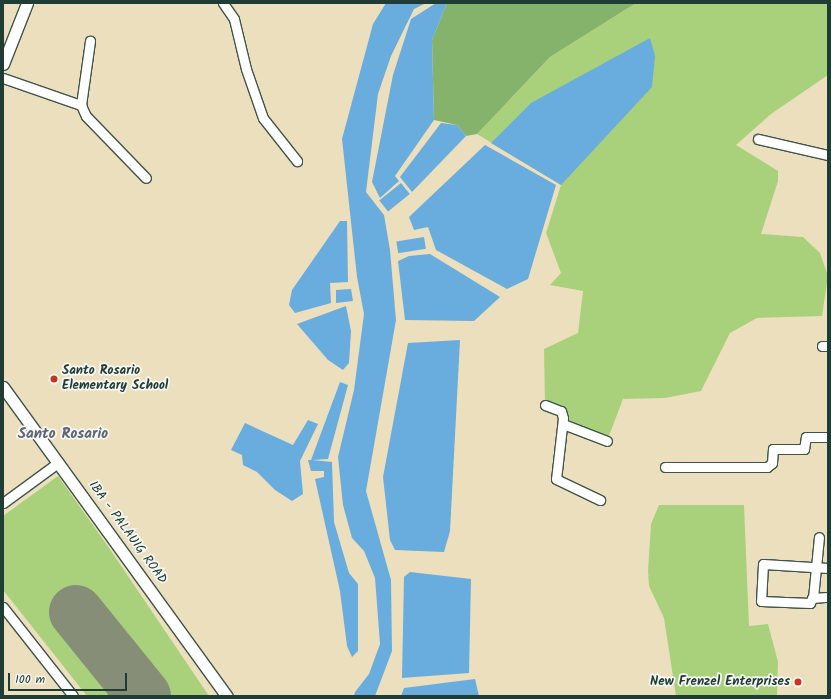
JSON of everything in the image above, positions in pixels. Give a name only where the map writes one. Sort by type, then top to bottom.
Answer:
[{"type":"main road","points":[[3,64],[27,3]]},
{"type":"main road","name":"IBA - PALAUIG ROAD","points":[[3,387],[59,462],[227,696]]},
{"type":"street","points":[[223,3],[234,19],[246,69],[263,118],[297,161]]},
{"type":"street","points":[[90,41],[81,105],[86,116],[146,178]]},
{"type":"street","points":[[3,78],[81,105]]},
{"type":"street","points":[[758,139],[828,155]]},
{"type":"street","points":[[545,405],[562,410],[563,424],[556,479],[600,500]]},
{"type":"street","points":[[563,424],[607,441]]},
{"type":"street","points":[[665,467],[767,467],[772,463],[773,449],[804,449],[806,437],[828,437]]},
{"type":"street","points":[[3,504],[59,462]]},
{"type":"street","points":[[819,537],[817,568],[813,598],[810,603],[761,601],[761,569],[763,564],[767,563],[817,568],[828,568]]},
{"type":"street","points":[[813,598],[828,597]]},
{"type":"street","points":[[3,606],[73,696]]},
{"type":"green space","points":[[447,3],[636,3],[550,57],[477,134],[466,136],[457,125],[434,120],[432,40]]},
{"type":"green space","points":[[636,3],[828,3],[828,75],[771,114],[736,145],[778,171],[778,181],[761,234],[803,237],[820,253],[828,276],[822,316],[757,318],[730,333],[701,391],[665,398],[623,399],[607,441],[563,424],[563,418],[545,405],[544,349],[578,333],[583,291],[550,285],[561,273],[546,233],[561,185],[477,134],[550,57]]},
{"type":"green space","points":[[58,476],[107,545],[209,696],[163,696],[87,603],[64,622],[125,696],[87,696],[3,590],[3,516]]},
{"type":"green space","points":[[659,505],[744,505],[749,626],[768,624],[778,662],[777,696],[676,696],[664,618],[649,586],[648,571],[651,524]]},
{"type":"water","points":[[386,3],[426,3],[414,9],[391,56],[378,94],[366,192],[384,215],[390,250],[396,320],[366,491],[391,580],[392,651],[375,696],[354,696],[355,692],[369,674],[380,644],[375,578],[364,551],[352,538],[343,505],[338,457],[354,390],[364,314],[357,277],[342,139],[373,24]]},
{"type":"water","points":[[436,3],[447,3],[432,40],[434,120],[395,176],[399,181],[380,198],[372,182],[393,75],[411,19]]},
{"type":"water","points":[[650,38],[655,56],[652,87],[561,185],[491,143],[531,103]]},
{"type":"water","points":[[441,123],[457,125],[466,136],[412,192],[400,177]]},
{"type":"water","points":[[485,145],[556,185],[528,279],[507,289],[436,250],[428,227],[414,230],[409,217]]},
{"type":"water","points":[[401,183],[410,194],[388,212],[379,201]]},
{"type":"water","points":[[340,221],[347,221],[348,282],[330,283],[331,303],[295,313],[289,305],[292,290]]},
{"type":"water","points":[[424,237],[426,249],[398,253],[396,241]]},
{"type":"water","points":[[430,254],[500,297],[474,321],[405,320],[398,261],[409,256]]},
{"type":"water","points":[[351,289],[353,301],[336,303],[336,290]]},
{"type":"water","points":[[346,306],[351,331],[349,363],[343,370],[328,360],[297,324]]},
{"type":"water","points":[[460,340],[450,531],[444,552],[395,550],[390,540],[383,477],[408,343]]},
{"type":"water","points":[[340,382],[348,385],[328,459],[312,460],[332,462],[334,522],[349,573],[358,584],[358,651],[352,657],[347,646],[340,591],[315,479],[324,477],[324,471],[311,471],[308,460],[311,460]]},
{"type":"water","points":[[308,420],[318,424],[300,461],[303,494],[292,501],[275,490],[257,472],[243,465],[242,455],[231,450],[245,423],[293,445]]},
{"type":"water","points":[[410,572],[471,579],[469,673],[402,678],[404,577]]},
{"type":"water","points":[[475,679],[479,696],[401,696],[404,688]]},
{"type":"runway","points":[[76,612],[144,696]]},
{"type":"place","name":"Santo Rosario Elementary School","points":[[54,379]]},
{"type":"place","name":"New Frenzel Enterprises","points":[[798,682]]},
{"type":"district","name":"Santo Rosario","points":[[63,435]]}]
